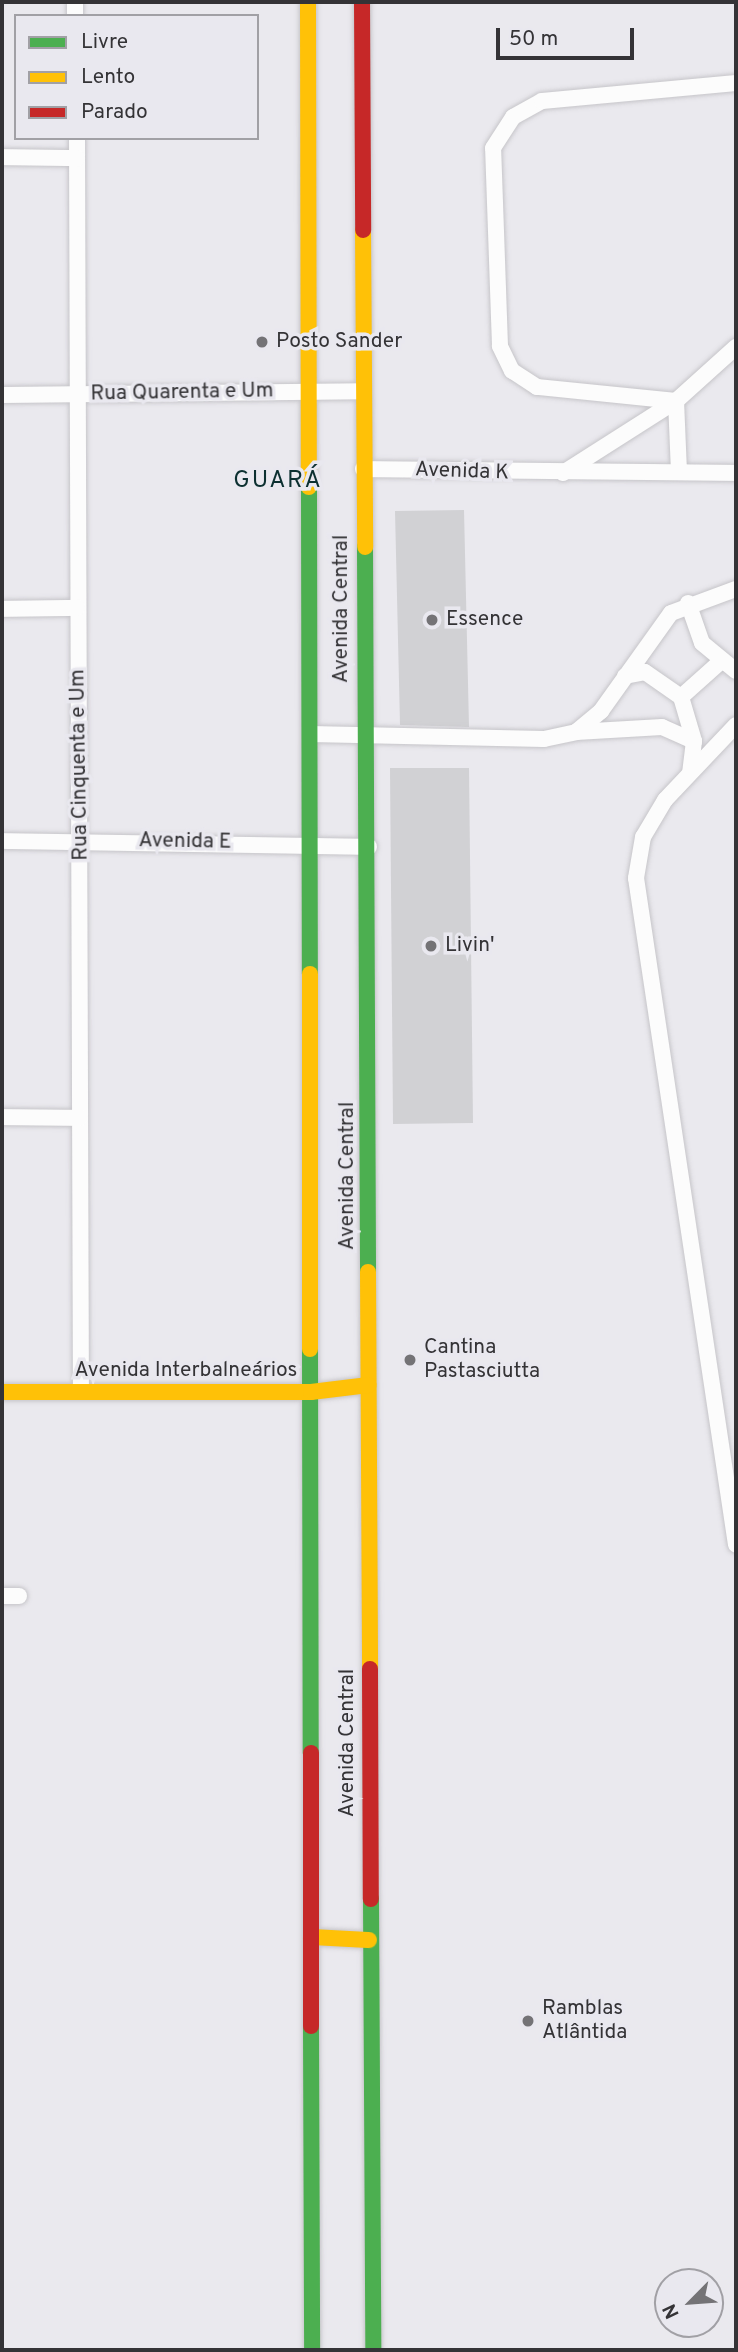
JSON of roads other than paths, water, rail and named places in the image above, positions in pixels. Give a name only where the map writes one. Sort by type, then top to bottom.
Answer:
[{"type":"main road","name":"Avenida Central","points":[[308,2],[312,2350]]},
{"type":"main road","name":"Avenida Central","points":[[362,2],[364,739],[369,847],[369,1940],[373,2350]]},
{"type":"main road","name":"Avenida Interbalneários","points":[[2,1392],[311,1392],[369,1385]]},
{"type":"main road","points":[[311,1937],[369,1940]]},
{"type":"street","points":[[676,401],[537,387],[512,371],[500,346],[493,148],[513,117],[542,101],[736,83]]},
{"type":"street","name":"Rua Cinquenta e Um","points":[[77,140],[77,608],[82,841],[81,1392]]},
{"type":"street","points":[[2,157],[77,158]]},
{"type":"street","points":[[561,475],[676,401],[736,347]]},
{"type":"street","name":"Rua Quarenta e Um","points":[[2,395],[363,391]]},
{"type":"street","points":[[676,401],[679,472]]},
{"type":"street","name":"Avenida K","points":[[363,469],[561,475],[736,473]]},
{"type":"street","points":[[576,732],[625,677],[671,614],[688,603],[736,589]]},
{"type":"street","points":[[688,603],[702,643],[719,663],[736,671]]},
{"type":"street","points":[[2,609],[77,608]]},
{"type":"street","points":[[681,696],[719,663]]},
{"type":"street","points":[[625,677],[645,672],[681,696],[694,741],[690,772]]},
{"type":"street","points":[[736,725],[690,772],[643,837],[636,878],[736,1545]]},
{"type":"street","points":[[310,734],[364,739],[544,739],[576,732],[662,727],[694,741]]},
{"type":"street","name":"Avenida E","points":[[2,841],[369,847]]},
{"type":"street","points":[[2,1117],[80,1118]]},
{"type":"street","points":[[2,1596],[19,1596]]},
{"type":"place","name":"Posto Sander","points":[[262,342]]},
{"type":"place","name":"Essence","points":[[432,620]]},
{"type":"place","name":"Livin'","points":[[431,946]]},
{"type":"place","name":"Cantina Pastasciutta","points":[[410,1360]]},
{"type":"place","name":"Ramblas Atlântida","points":[[528,2021]]},
{"type":"district","name":"GUARÁ","points":[[278,482]]}]
